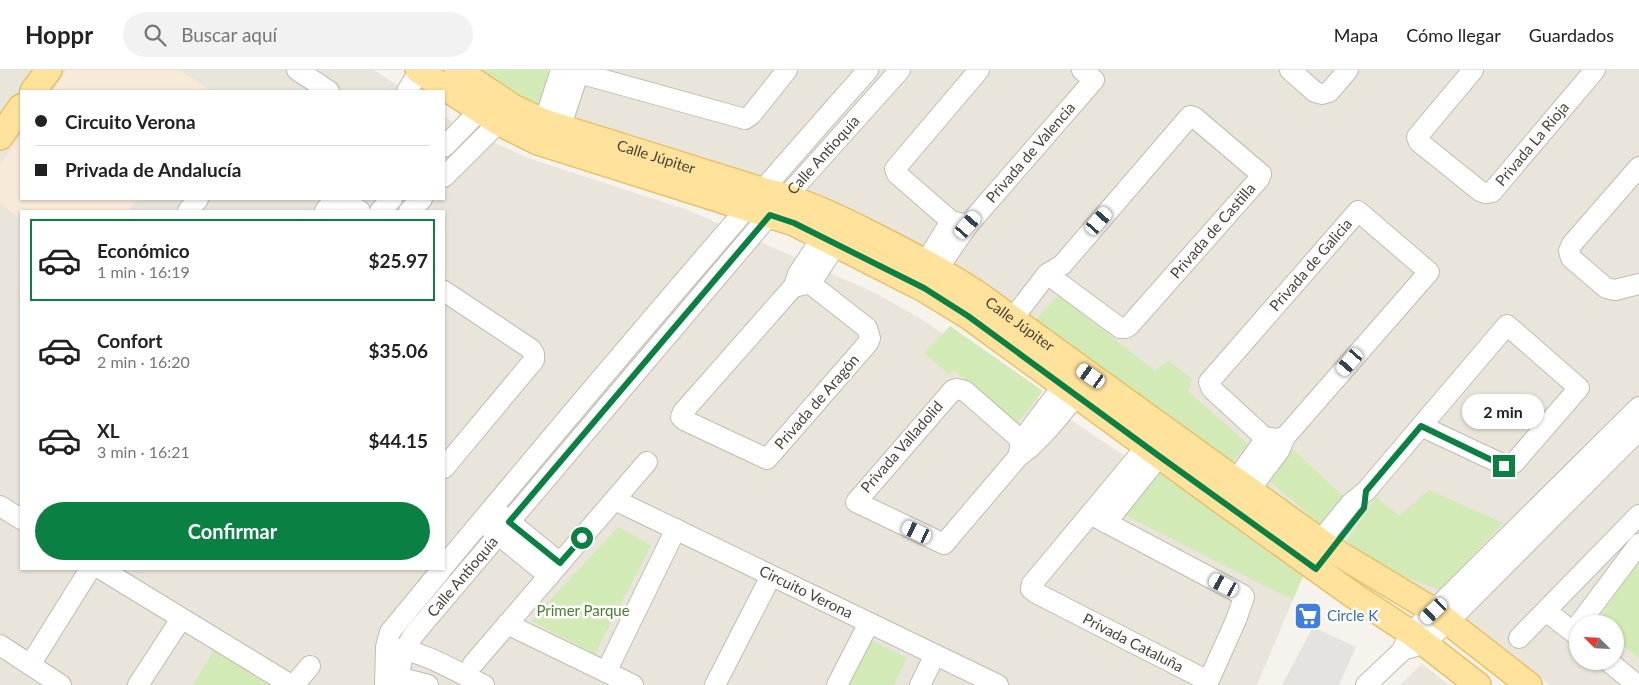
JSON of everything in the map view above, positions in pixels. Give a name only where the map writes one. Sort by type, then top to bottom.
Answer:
[{"type":"main road","points":[[34,90],[49,70]]},
{"type":"main road","name":"Calle Júpiter","points":[[457,70],[497,109]]},
{"type":"main road","name":"Calle Júpiter","points":[[415,74],[497,109],[549,135],[754,199],[788,196],[842,219],[932,265],[975,292],[1010,332],[1077,381],[1153,452],[1311,565],[1412,643],[1478,685]]},
{"type":"main road","points":[[0,137],[20,109]]},
{"type":"main road","name":"Calle Júpiter","points":[[754,199],[770,215],[794,223],[918,286],[968,316],[1010,332]]},
{"type":"main road","name":"Calle Júpiter","points":[[1077,381],[1169,432],[1326,545],[1441,616],[1529,685]]},
{"type":"street","points":[[296,70],[327,90]]},
{"type":"street","points":[[549,135],[569,71],[745,119],[751,116],[787,70]]},
{"type":"street","name":"Calle Antioquía","points":[[445,565],[572,411],[754,199],[868,70]]},
{"type":"street","name":"Calle Antioquía","points":[[396,648],[416,632],[770,215],[900,70]]},
{"type":"street","points":[[918,286],[959,223],[898,174],[895,169],[980,70]]},
{"type":"street","name":"Privada de Valencia","points":[[959,223],[1094,80],[1082,70]]},
{"type":"street","points":[[1290,70],[1315,92],[1322,94],[1329,92],[1348,70]]},
{"type":"street","name":"Privada La Rioja","points":[[1473,70],[1417,137],[1419,142],[1480,191],[1489,194],[1596,70]]},
{"type":"street","points":[[397,90],[415,74]]},
{"type":"street","points":[[445,146],[497,109]]},
{"type":"street","points":[[445,176],[497,109]]},
{"type":"street","name":"Privada de Castilla","points":[[1010,332],[1055,274],[1190,116],[1194,117],[1261,174],[1259,179],[1129,326],[1125,328],[1120,328],[1055,274]]},
{"type":"street","points":[[1639,167],[1572,244],[1569,251],[1571,258],[1606,288],[1615,290],[1639,284]]},
{"type":"street","points":[[189,210],[197,200]]},
{"type":"street","points":[[381,210],[391,200]]},
{"type":"street","points":[[411,210],[421,200]]},
{"type":"street","points":[[331,206],[354,210]]},
{"type":"street","name":"Privada de Galicia","points":[[1228,506],[1243,485],[1279,451],[1285,437],[1429,272],[1358,211],[1209,382],[1212,389],[1264,437],[1243,485]]},
{"type":"street","name":"Privada de Aragón","points":[[801,281],[867,328],[870,338],[868,343],[767,459],[684,420],[681,417],[683,412],[801,281],[842,219]]},
{"type":"street","points":[[445,467],[534,360],[534,354],[531,349],[448,302]]},
{"type":"street","points":[[1311,565],[1326,545],[1364,508],[1366,491],[1421,426],[1507,325],[1579,388],[1514,463],[1509,466],[1504,466],[1421,426]]},
{"type":"street","name":"Privada Valladolid","points":[[1023,448],[965,391],[956,389],[953,390],[856,502],[944,544],[1023,448],[1077,381]]},
{"type":"street","points":[[1441,616],[1639,407]]},
{"type":"street","points":[[572,411],[590,426]]},
{"type":"street","points":[[1366,685],[1639,430]]},
{"type":"street","name":"Privada Cataluña","points":[[1098,518],[1243,596],[1244,598],[1236,620],[1210,678],[1204,679],[1031,589],[1032,584],[1098,518],[1169,432]]},
{"type":"street","points":[[1264,437],[1276,439],[1285,437]]},
{"type":"street","points":[[473,664],[647,462]]},
{"type":"street","name":"Circuito Verona","points":[[614,500],[998,685]]},
{"type":"street","points":[[487,514],[554,569]]},
{"type":"street","points":[[1519,638],[1639,516]]},
{"type":"street","points":[[606,672],[676,529]]},
{"type":"street","points":[[1587,615],[1639,544]]},
{"type":"street","points":[[30,664],[89,570]]},
{"type":"street","points":[[103,570],[292,685],[310,666]]},
{"type":"street","name":"Calle Antioquía","points":[[392,682],[396,648],[394,626],[441,570]]},
{"type":"street","points":[[715,685],[771,576]]},
{"type":"street","points":[[1546,611],[1569,624]]},
{"type":"street","points":[[138,685],[181,619]]},
{"type":"street","points":[[837,685],[869,623]]},
{"type":"street","points":[[507,624],[633,685]]},
{"type":"street","points":[[0,645],[61,685]]},
{"type":"street","points":[[396,648],[484,685]]},
{"type":"street","points":[[920,685],[935,655]]},
{"type":"street","points":[[1619,670],[1637,685]]},
{"type":"street","points":[[392,682],[428,685]]},
{"type":"shaded area","points":[[0,70],[374,70],[404,90],[20,90],[20,200],[445,200],[445,117],[458,126],[528,158],[688,210],[873,292],[918,317],[1303,576],[1257,685],[0,685]]},
{"type":"shaded area","points":[[67,70],[179,70],[210,90],[53,90]]},
{"type":"shaded area","points":[[481,70],[1639,70],[1639,685],[1550,685],[1481,631],[1386,570],[973,284],[618,143]]},
{"type":"shaded area","points":[[20,136],[20,200],[137,200],[129,210],[20,210],[20,219],[0,203],[0,164]]},
{"type":"shaded area","points":[[1313,627],[1356,647],[1339,685],[1282,685]]},
{"type":"shaded area","points":[[1422,664],[1449,685],[1400,685]]},
{"type":"green space","points":[[481,70],[547,70],[548,73],[539,107]]},
{"type":"green space","points":[[1058,295],[1155,371],[1168,360],[1192,379],[1188,391],[1248,444],[1232,463],[1033,323]]},
{"type":"green space","points":[[950,326],[1043,391],[1015,426],[955,371],[948,374],[924,353]]},
{"type":"green space","points":[[1290,447],[1344,497],[1321,525],[1267,479]]},
{"type":"green space","points":[[1158,471],[1303,576],[1293,600],[1123,514]]},
{"type":"green space","points":[[1429,490],[1503,523],[1440,590],[1386,570],[1347,541],[1376,497],[1399,516]]},
{"type":"green space","name":"Primer Parque","points":[[618,527],[651,545],[595,654],[531,621]]},
{"type":"green space","points":[[1637,561],[1639,562],[1639,658],[1624,647],[1624,615],[1601,615]]},
{"type":"green space","points":[[866,638],[907,658],[894,685],[845,685]]},
{"type":"green space","points":[[216,647],[274,685],[193,685]]},
{"type":"place","name":"Circle K","points":[[1308,616]]},
{"type":"route","points":[[582,538],[560,563],[509,522],[770,215],[794,223],[837,244],[924,288],[950,304],[1316,569],[1364,508],[1366,491],[1421,426],[1504,466]]}]
